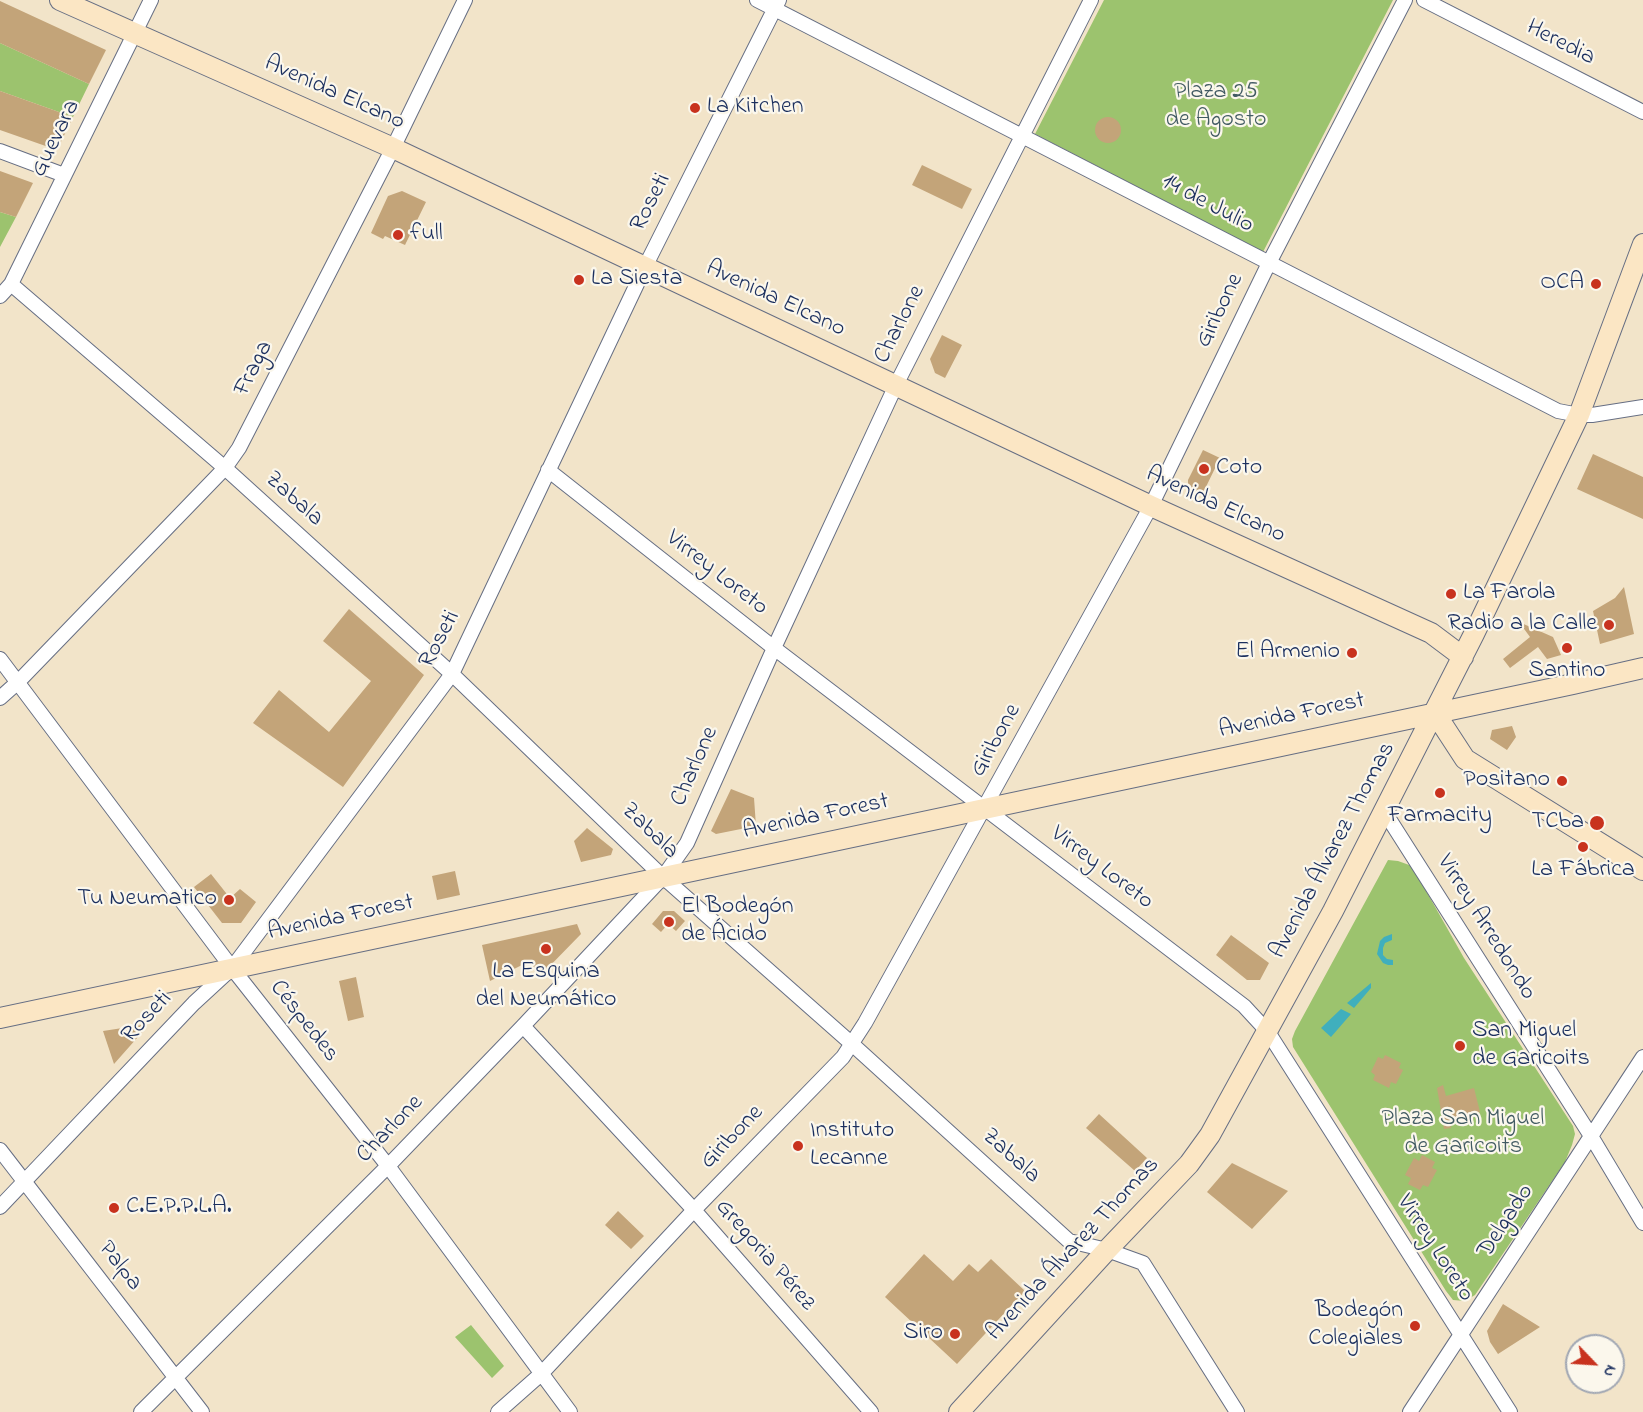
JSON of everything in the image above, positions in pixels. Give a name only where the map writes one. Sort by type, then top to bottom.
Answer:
[{"type":"main road","name":"Avenida Elcano","points":[[60,0],[393,148],[1151,506],[1431,633],[1441,638],[1463,657]]},
{"type":"main road","name":"Avenida Álvarez Thomas","points":[[959,1412],[1200,1149],[1268,1032],[1463,657],[1579,415],[1643,244]]},
{"type":"main road","name":"Avenida Forest","points":[[0,1018],[1643,668]]},
{"type":"main road","points":[[1435,713],[1465,759],[1643,870]]},
{"type":"street","name":"Guevara","points":[[0,297],[11,284],[151,0]]},
{"type":"street","name":"Fraga","points":[[0,698],[225,468],[239,448],[393,148],[465,0]]},
{"type":"street","name":"14 de Julio","points":[[757,0],[777,4],[1023,136],[1558,411],[1592,415],[1643,406]]},
{"type":"street","name":"Charlone","points":[[141,1412],[388,1166],[523,1026],[663,877],[687,843],[774,648],[896,385],[1091,0]]},
{"type":"street","name":"Giribone","points":[[498,1412],[540,1374],[694,1210],[843,1057],[852,1044],[985,809],[1151,506],[1269,263],[1405,0]]},
{"type":"street","name":"Heredia","points":[[1425,0],[1643,112]]},
{"type":"street","name":"Roseti","points":[[0,1207],[194,1003],[232,968],[452,674],[645,267],[777,4]]},
{"type":"street","points":[[0,151],[64,175]]},
{"type":"street","name":"Zabala","points":[[11,284],[225,468],[452,674],[663,877],[852,1044],[1069,1241],[1107,1250],[1143,1263],[1237,1412]]},
{"type":"street","name":"Virrey Loreto","points":[[548,470],[774,648],[1244,1006],[1268,1032],[1510,1412]]},
{"type":"street","name":"Céspedes","points":[[0,659],[232,968],[388,1166],[570,1412]]},
{"type":"street","name":"Virrey Arredondo","points":[[1384,811],[1591,1136],[1643,1223]]},
{"type":"street","name":"Gregoria Pérez","points":[[523,1026],[694,1210],[871,1412]]},
{"type":"street","name":"Delgado","points":[[1410,1412],[1643,1057]]},
{"type":"street","name":"Palpa","points":[[0,1150],[202,1412]]},
{"type":"green space","name":"Plaza 25 de Agosto","points":[[1104,0],[1393,0],[1263,252],[1035,134]]},
{"type":"green space","points":[[0,43],[89,84],[73,117],[0,91]]},
{"type":"green space","points":[[0,212],[16,217],[0,247]]},
{"type":"green space","name":"Plaza San Miguel de Garicoits","points":[[1388,860],[1412,866],[1464,958],[1573,1126],[1575,1134],[1565,1162],[1475,1295],[1465,1301],[1453,1300],[1446,1291],[1293,1047],[1292,1039],[1295,1031]]},
{"type":"green space","points":[[471,1325],[504,1366],[492,1378],[455,1337]]},
{"type":"water","points":[[1392,934],[1392,940],[1385,943],[1383,948],[1383,955],[1393,960],[1393,965],[1388,965],[1383,963],[1377,954],[1380,941]]},
{"type":"water","points":[[1371,983],[1371,988],[1354,1008],[1347,1003]]},
{"type":"water","points":[[1341,1009],[1351,1014],[1331,1037],[1321,1028]]},
{"type":"building","points":[[0,1],[106,50],[89,84],[0,43]]},
{"type":"building","points":[[0,91],[73,117],[57,150],[0,130]]},
{"type":"building","points":[[1108,117],[1118,120],[1121,130],[1118,140],[1108,143],[1098,140],[1095,130],[1098,120]]},
{"type":"building","points":[[922,165],[972,189],[962,209],[912,185]]},
{"type":"building","points":[[0,171],[33,183],[16,217],[0,212]]},
{"type":"building","points":[[402,191],[426,202],[405,245],[385,236],[383,239],[371,233],[388,196]]},
{"type":"building","points":[[942,335],[962,345],[945,378],[935,373],[930,359]]},
{"type":"building","name":"Coto","points":[[1203,450],[1220,458],[1202,495],[1188,489],[1188,480]]},
{"type":"building","points":[[1593,454],[1643,477],[1643,519],[1577,489]]},
{"type":"building","name":"Radio a la Calle","points":[[1624,587],[1634,634],[1600,644],[1593,611],[1615,598]]},
{"type":"building","points":[[349,609],[424,675],[343,787],[253,723],[279,690],[329,732],[371,681],[323,641]]},
{"type":"building","points":[[1519,622],[1553,637],[1561,655],[1547,659],[1538,647],[1510,668],[1503,659],[1530,637]]},
{"type":"building","points":[[1512,726],[1516,737],[1507,750],[1490,739],[1492,730]]},
{"type":"building","points":[[731,789],[754,798],[756,826],[716,834],[711,831]]},
{"type":"building","points":[[587,828],[613,849],[611,855],[581,862],[574,841]]},
{"type":"building","points":[[455,871],[460,895],[437,900],[432,876]]},
{"type":"building","name":"Tu Neumatico","points":[[211,874],[230,898],[240,889],[256,902],[241,923],[222,923],[194,887]]},
{"type":"building","name":"El Bodegón de Ácido","points":[[663,911],[674,911],[685,921],[676,931],[668,924],[661,932],[652,924]]},
{"type":"building","points":[[577,924],[581,934],[542,974],[528,962],[490,981],[482,945]]},
{"type":"building","points":[[1231,935],[1269,963],[1260,980],[1247,980],[1216,955]]},
{"type":"building","points":[[356,977],[364,1017],[348,1021],[339,981]]},
{"type":"building","points":[[142,1025],[145,1029],[114,1064],[103,1031]]},
{"type":"building","points":[[1385,1055],[1401,1063],[1399,1068],[1403,1070],[1396,1084],[1391,1082],[1389,1088],[1373,1080],[1375,1075],[1371,1072],[1378,1057],[1383,1059]]},
{"type":"building","points":[[1443,1085],[1446,1096],[1474,1088],[1480,1112],[1450,1121],[1451,1128],[1444,1129],[1437,1088]]},
{"type":"building","points":[[1099,1114],[1147,1158],[1135,1171],[1086,1128]]},
{"type":"building","points":[[1422,1155],[1435,1162],[1432,1168],[1437,1170],[1428,1187],[1423,1185],[1420,1190],[1408,1184],[1411,1178],[1405,1175],[1414,1158],[1419,1161]]},
{"type":"building","points":[[1232,1163],[1288,1191],[1252,1229],[1207,1192]]},
{"type":"building","points":[[618,1211],[644,1236],[631,1249],[605,1225]]},
{"type":"building","name":"Siro","points":[[924,1254],[953,1281],[969,1264],[978,1272],[991,1259],[1025,1291],[957,1364],[885,1297]]},
{"type":"building","points":[[1503,1304],[1540,1327],[1498,1354],[1490,1342],[1487,1331]]},
{"type":"place","name":"La Kitchen","points":[[695,108]]},
{"type":"place","name":"full","points":[[398,235]]},
{"type":"place","name":"La Siesta","points":[[579,280]]},
{"type":"place","name":"OCA","points":[[1596,284]]},
{"type":"place","name":"Coto","points":[[1204,469]]},
{"type":"place","name":"La Farola","points":[[1451,594]]},
{"type":"place","name":"Radio a la Calle","points":[[1609,625]]},
{"type":"place","name":"Santino","points":[[1567,648]]},
{"type":"place","name":"El Armenio","points":[[1352,653]]},
{"type":"place","name":"Positano","points":[[1562,781]]},
{"type":"place","name":"Farmacity","points":[[1440,793]]},
{"type":"place","name":"TCba","points":[[1597,823]]},
{"type":"place","name":"La Fábrica","points":[[1583,847]]},
{"type":"place","name":"Tu Neumatico","points":[[229,900]]},
{"type":"place","name":"El Bodegón de Ácido","points":[[669,922]]},
{"type":"place","name":"La Esquina del Neumático","points":[[546,949]]},
{"type":"place","name":"San Miguel de Garicoits","points":[[1460,1046]]},
{"type":"place","name":"Instituto Lecanne","points":[[798,1146]]},
{"type":"place","name":"C.E.P.P.L.A.","points":[[114,1208]]},
{"type":"place","name":"Bodegón Colegiales","points":[[1415,1326]]},
{"type":"place","name":"Siro","points":[[955,1334]]}]
